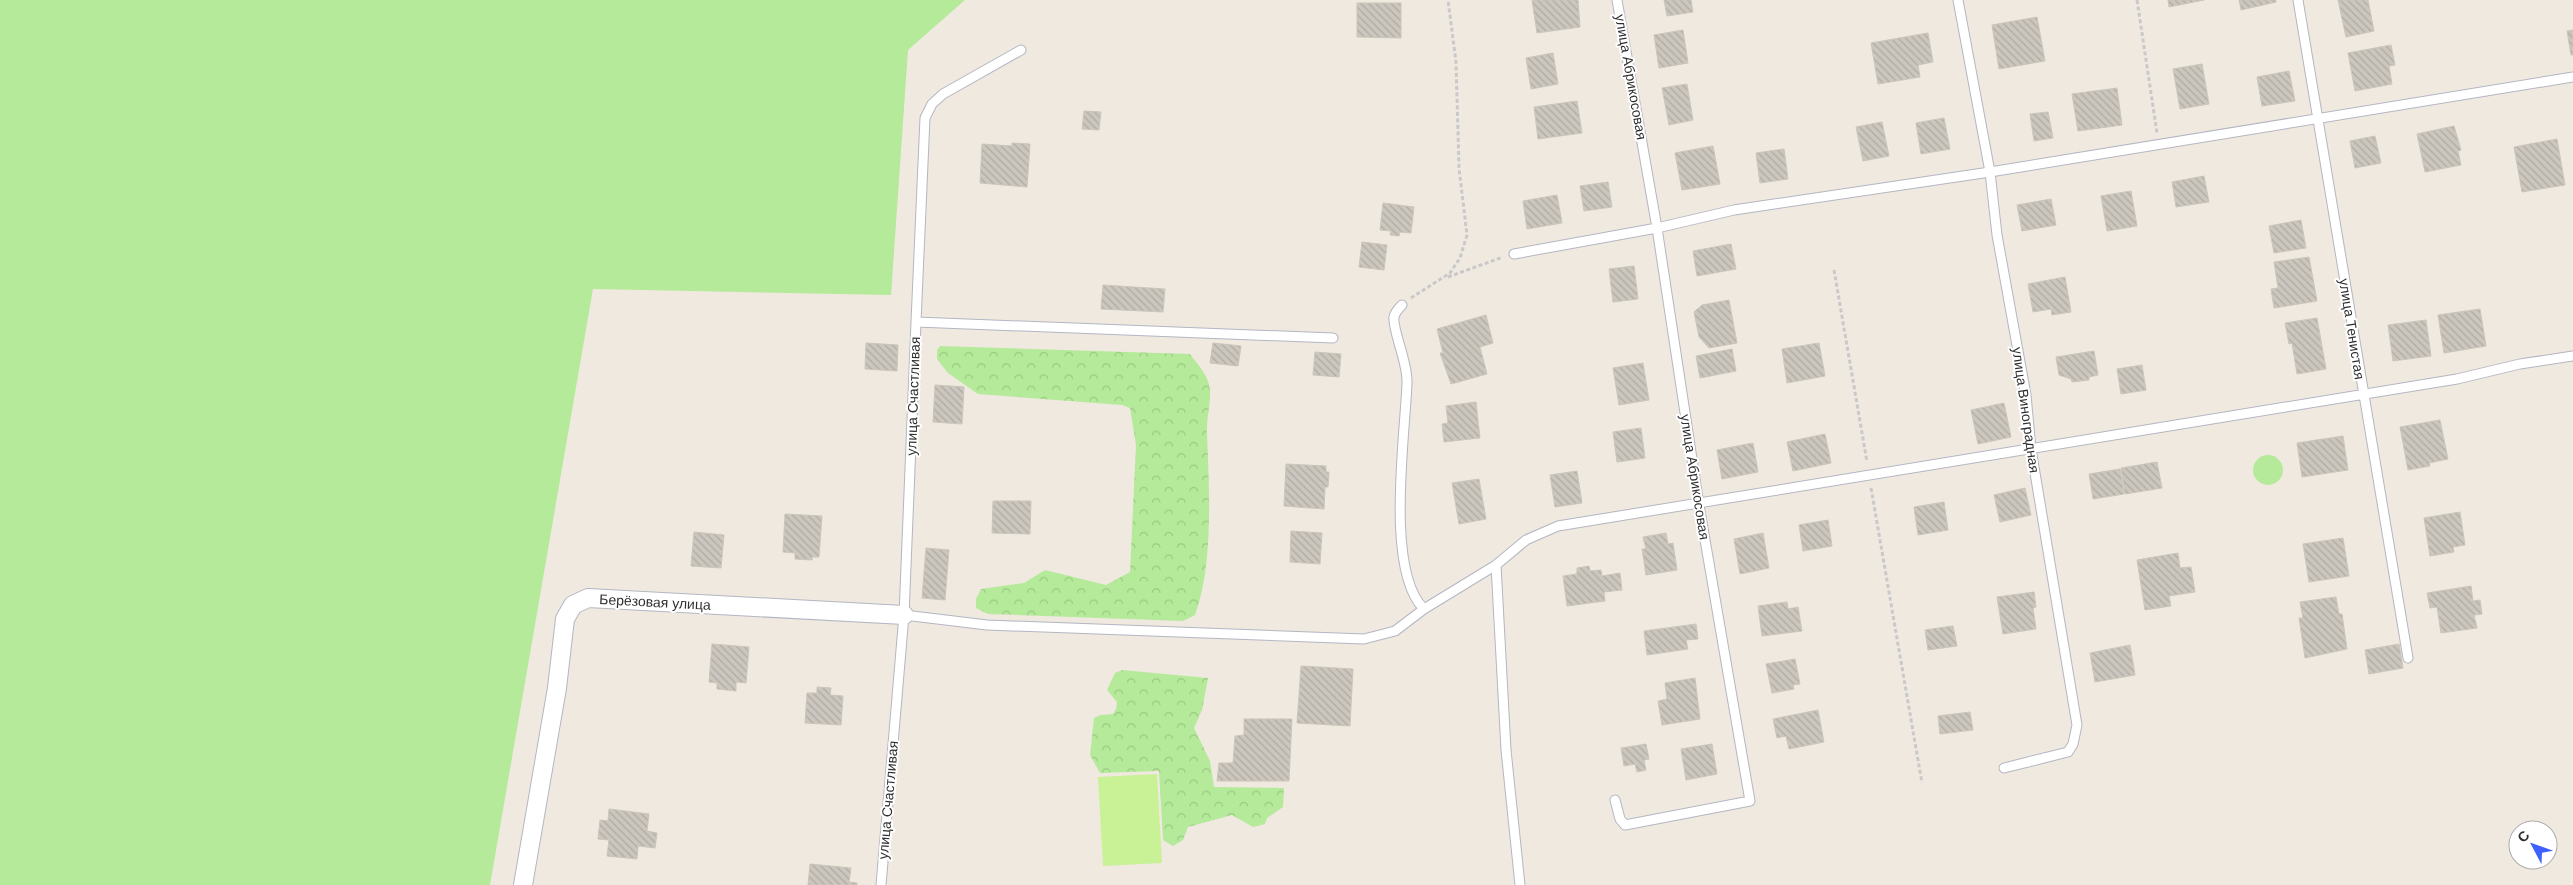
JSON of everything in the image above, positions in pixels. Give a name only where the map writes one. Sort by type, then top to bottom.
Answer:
[{"type":"street","name":"Берёзовая улица","points":[[523,885],[557,688],[563,630],[567,614],[574,605],[588,598],[904,615]]},
{"type":"lane","name":"улица Абрикосовая","points":[[1615,800],[1620,819],[1625,825],[1750,801],[1698,505],[1657,228],[1617,0]]},
{"type":"lane","name":"улица Виноградная","points":[[1958,0],[1990,172],[1997,235],[2026,395],[2031,449],[2077,733],[2068,752],[2004,768]]},
{"type":"lane","name":"улица Тенистая","points":[[2298,0],[2319,118],[2362,393],[2408,658]]},
{"type":"lane","points":[[916,322],[925,118],[932,104],[943,94],[1021,50]]},
{"type":"lane","points":[[1514,254],[1657,228],[1734,210],[1990,172],[2573,77]]},
{"type":"lane","points":[[1402,305],[1395,313],[1394,322],[1407,368],[1401,490],[1403,551],[1410,589],[1424,609]]},
{"type":"lane","name":"улица Счастливая","points":[[881,885],[904,615],[916,322],[1333,338]]},
{"type":"lane","points":[[904,615],[987,625],[1364,639],[1395,631],[1424,609],[1496,565],[1526,540],[1558,526],[1698,505],[2362,393],[2457,379],[2520,364],[2573,356]]},
{"type":"lane","points":[[1496,565],[1505,740],[1520,885]]},
{"type":"path","points":[[1445,278],[1460,258],[1467,235],[1459,168],[1456,62],[1448,0]]},
{"type":"path","points":[[2137,0],[2158,144]]},
{"type":"path","points":[[1402,305],[1445,278],[1479,264],[1514,254]]},
{"type":"path","points":[[1834,270],[1922,783]]},
{"type":"green space","points":[[0,0],[965,0],[908,50],[891,295],[593,289],[490,885],[0,885]]},
{"type":"green space","points":[[940,346],[1190,354],[1205,375],[1210,395],[1207,428],[1208,549],[1201,594],[1195,615],[1183,621],[988,614],[976,608],[976,599],[981,589],[1024,583],[1045,570],[1106,585],[1130,572],[1136,445],[1130,408],[1122,405],[978,394],[948,373],[937,359],[937,350]]},
{"type":"green space","points":[[2268,455],[2274,456],[2282,464],[2282,476],[2274,484],[2268,485],[2262,484],[2254,476],[2253,470],[2254,464],[2262,456]]},
{"type":"green space","points":[[1122,670],[1208,678],[1202,710],[1194,728],[1210,761],[1214,787],[1284,788],[1283,807],[1267,818],[1265,824],[1253,827],[1232,815],[1188,827],[1183,840],[1173,846],[1163,840],[1159,771],[1100,773],[1090,755],[1094,718],[1113,714],[1116,709],[1117,702],[1107,690],[1115,673]]},
{"type":"green space","points":[[1157,774],[1162,863],[1103,866],[1098,777]]},
{"type":"building","points":[[1532,0],[1578,0],[1580,27],[1537,33]]},
{"type":"building","points":[[1664,0],[1691,0],[1693,12],[1667,16]]},
{"type":"building","points":[[2168,0],[2204,0],[2169,7]]},
{"type":"building","points":[[2239,0],[2276,0],[2276,2],[2241,10]]},
{"type":"building","points":[[2338,0],[2368,0],[2374,31],[2346,37]]},
{"type":"building","points":[[1357,3],[1401,3],[1401,38],[1357,37]]},
{"type":"building","points":[[2037,17],[2045,61],[1999,69],[1992,25]]},
{"type":"building","points":[[1683,30],[1688,63],[1659,68],[1654,35]]},
{"type":"building","points":[[2573,30],[2573,55],[2571,55],[2567,31]]},
{"type":"building","points":[[1928,33],[1933,62],[1918,65],[1920,77],[1878,84],[1871,43]]},
{"type":"building","points":[[2391,45],[2395,65],[2389,66],[2392,84],[2355,91],[2348,53]]},
{"type":"building","points":[[1553,53],[1558,84],[1531,89],[1526,58]]},
{"type":"building","points":[[2202,64],[2209,104],[2180,109],[2173,69]]},
{"type":"building","points":[[2289,71],[2295,101],[2262,106],[2257,77]]},
{"type":"building","points":[[1687,84],[1693,120],[1669,125],[1662,88]]},
{"type":"building","points":[[2117,88],[2122,125],[2078,131],[2072,94]]},
{"type":"building","points":[[1577,101],[1582,133],[1538,139],[1534,107]]},
{"type":"building","points":[[1084,111],[1101,112],[1099,130],[1082,129]]},
{"type":"building","points":[[2048,112],[2053,138],[2034,141],[2030,114]]},
{"type":"building","points":[[1944,118],[1950,149],[1921,154],[1916,123]]},
{"type":"building","points":[[1882,122],[1889,156],[1863,161],[1856,127]]},
{"type":"building","points":[[2454,126],[2461,150],[2458,151],[2461,165],[2425,172],[2417,134]]},
{"type":"building","points":[[2375,136],[2381,163],[2355,168],[2350,141]]},
{"type":"building","points":[[2557,139],[2565,185],[2522,192],[2514,147]]},
{"type":"building","points":[[1012,143],[1030,144],[1027,187],[980,183],[982,144],[1012,146]]},
{"type":"building","points":[[1713,146],[1720,184],[1682,190],[1675,153]]},
{"type":"building","points":[[1784,149],[1788,179],[1760,183],[1756,153]]},
{"type":"building","points":[[2204,176],[2209,202],[2176,207],[2172,182]]},
{"type":"building","points":[[1608,182],[1612,207],[1584,211],[1580,186]]},
{"type":"building","points":[[2131,191],[2137,226],[2107,231],[2101,196]]},
{"type":"building","points":[[1557,195],[1562,223],[1527,229],[1523,201]]},
{"type":"building","points":[[2051,199],[2056,225],[2022,231],[2017,205]]},
{"type":"building","points":[[1383,203],[1414,207],[1411,233],[1400,232],[1399,236],[1390,235],[1391,231],[1380,230]]},
{"type":"building","points":[[2301,220],[2306,248],[2274,253],[2269,226]]},
{"type":"building","points":[[1362,242],[1387,245],[1384,270],[1359,267]]},
{"type":"building","points":[[1731,244],[1736,269],[1697,276],[1693,251]]},
{"type":"building","points":[[2309,257],[2317,301],[2274,308],[2271,289],[2278,288],[2274,262]]},
{"type":"building","points":[[1634,266],[1638,299],[1613,302],[1609,269]]},
{"type":"building","points":[[2065,277],[2071,312],[2052,315],[2051,309],[2033,312],[2028,284]]},
{"type":"building","points":[[1103,285],[1165,289],[1163,312],[1101,309]]},
{"type":"building","points":[[1729,300],[1737,343],[1709,348],[1699,337],[1694,312],[1702,305]]},
{"type":"building","points":[[2480,309],[2486,346],[2444,353],[2438,315]]},
{"type":"building","points":[[1486,315],[1493,343],[1480,347],[1487,374],[1451,384],[1440,353],[1443,353],[1437,329]]},
{"type":"building","points":[[2317,318],[2326,369],[2297,374],[2292,343],[2289,344],[2285,323]]},
{"type":"building","points":[[2426,320],[2431,356],[2393,361],[2388,325]]},
{"type":"building","points":[[866,343],[898,345],[897,371],[865,369]]},
{"type":"building","points":[[1213,343],[1241,346],[1238,366],[1210,363]]},
{"type":"building","points":[[1819,343],[1825,376],[1787,383],[1782,349]]},
{"type":"building","points":[[1732,349],[1736,371],[1700,378],[1696,356]]},
{"type":"building","points":[[2094,351],[2098,375],[2089,377],[2089,380],[2072,382],[2071,379],[2059,375],[2056,357]]},
{"type":"building","points":[[1315,352],[1341,354],[1339,377],[1313,375]]},
{"type":"building","points":[[1643,363],[1649,400],[1619,405],[1613,368]]},
{"type":"building","points":[[2142,365],[2146,390],[2121,394],[2117,369]]},
{"type":"building","points":[[935,385],[964,387],[962,424],[933,422]]},
{"type":"building","points":[[1476,402],[1480,438],[1444,442],[1442,424],[1448,423],[1446,406]]},
{"type":"building","points":[[2004,403],[2011,437],[1978,444],[1971,410]]},
{"type":"building","points":[[2440,420],[2448,459],[2429,463],[2430,466],[2408,470],[2400,427]]},
{"type":"building","points":[[1641,428],[1645,458],[1617,462],[1613,432]]},
{"type":"building","points":[[1825,434],[1831,463],[1793,471],[1787,442]]},
{"type":"building","points":[[2343,436],[2348,470],[2302,477],[2297,443]]},
{"type":"building","points":[[1753,443],[1758,472],[1722,479],[1717,450]]},
{"type":"building","points":[[2157,462],[2162,488],[2125,494],[2121,468]]},
{"type":"building","points":[[1286,464],[1326,466],[1326,472],[1329,472],[1328,487],[1325,487],[1324,509],[1284,506]]},
{"type":"building","points":[[2120,469],[2124,494],[2093,499],[2089,474]]},
{"type":"building","points":[[1577,471],[1582,503],[1555,507],[1550,475]]},
{"type":"building","points":[[1479,479],[1486,519],[1459,524],[1452,483]]},
{"type":"building","points":[[2025,488],[2031,515],[2000,522],[1994,495]]},
{"type":"building","points":[[993,501],[1031,501],[1030,534],[992,533]]},
{"type":"building","points":[[1944,502],[1948,530],[1918,535],[1914,507]]},
{"type":"building","points":[[2460,512],[2465,545],[2453,547],[2454,552],[2430,556],[2424,518]]},
{"type":"building","points":[[785,514],[822,516],[819,557],[812,557],[812,560],[795,559],[795,553],[783,552]]},
{"type":"building","points":[[1828,520],[1832,546],[1803,551],[1799,525]]},
{"type":"building","points":[[1291,531],[1322,533],[1320,564],[1290,562]]},
{"type":"building","points":[[694,532],[724,535],[721,568],[691,566]]},
{"type":"building","points":[[1666,533],[1668,544],[1673,543],[1677,570],[1646,575],[1642,549],[1646,549],[1643,537]]},
{"type":"building","points":[[1763,533],[1769,568],[1740,574],[1734,539]]},
{"type":"building","points":[[2343,538],[2349,576],[2309,582],[2303,544]]},
{"type":"building","points":[[926,548],[949,550],[945,600],[922,598]]},
{"type":"building","points":[[2178,553],[2180,568],[2191,567],[2195,592],[2169,596],[2171,606],[2145,610],[2137,560]]},
{"type":"building","points":[[1589,566],[1590,571],[1601,570],[1602,576],[1620,573],[1622,590],[1604,592],[1605,601],[1567,606],[1563,576],[1577,574],[1577,568]]},
{"type":"building","points":[[2471,586],[2473,601],[2480,600],[2482,614],[2474,615],[2477,628],[2441,633],[2437,607],[2430,608],[2427,593]]},
{"type":"building","points":[[2034,592],[2036,607],[2033,608],[2036,629],[2003,634],[1997,597]]},
{"type":"building","points":[[2336,597],[2339,614],[2342,614],[2347,649],[2305,658],[2299,618],[2303,618],[2300,602]]},
{"type":"building","points":[[1787,602],[1788,609],[1798,607],[1802,631],[1762,636],[1758,606]]},
{"type":"building","points":[[1696,624],[1698,639],[1686,640],[1688,649],[1647,655],[1644,631]]},
{"type":"building","points":[[1953,626],[1957,646],[1928,650],[1925,630]]},
{"type":"building","points":[[712,644],[749,647],[746,683],[736,682],[736,691],[717,689],[717,683],[709,682]]},
{"type":"building","points":[[2399,644],[2403,668],[2369,674],[2365,650]]},
{"type":"building","points":[[2130,645],[2135,675],[2095,682],[2090,653]]},
{"type":"building","points":[[1795,659],[1800,684],[1793,685],[1794,689],[1772,693],[1766,664]]},
{"type":"building","points":[[1301,666],[1353,669],[1350,726],[1297,723]]},
{"type":"building","points":[[1695,678],[1700,719],[1662,725],[1658,701],[1667,699],[1665,683]]},
{"type":"building","points":[[817,687],[831,688],[830,695],[843,696],[841,725],[805,723],[807,693],[817,693]]},
{"type":"building","points":[[1818,710],[1824,742],[1789,749],[1786,736],[1777,738],[1773,719]]},
{"type":"building","points":[[1970,712],[1973,730],[1940,734],[1938,716]]},
{"type":"building","points":[[1244,719],[1292,719],[1289,781],[1217,781],[1219,763],[1233,763],[1235,736],[1244,735]]},
{"type":"building","points":[[1646,744],[1649,759],[1644,760],[1646,770],[1637,772],[1635,764],[1624,766],[1621,748]]},
{"type":"building","points":[[1712,744],[1717,774],[1686,780],[1681,749]]},
{"type":"building","points":[[609,809],[649,814],[647,831],[657,833],[655,848],[638,846],[637,859],[607,856],[609,840],[598,839],[600,820],[608,821]]},
{"type":"building","points":[[810,864],[851,868],[849,882],[857,883],[857,885],[808,885]]}]
